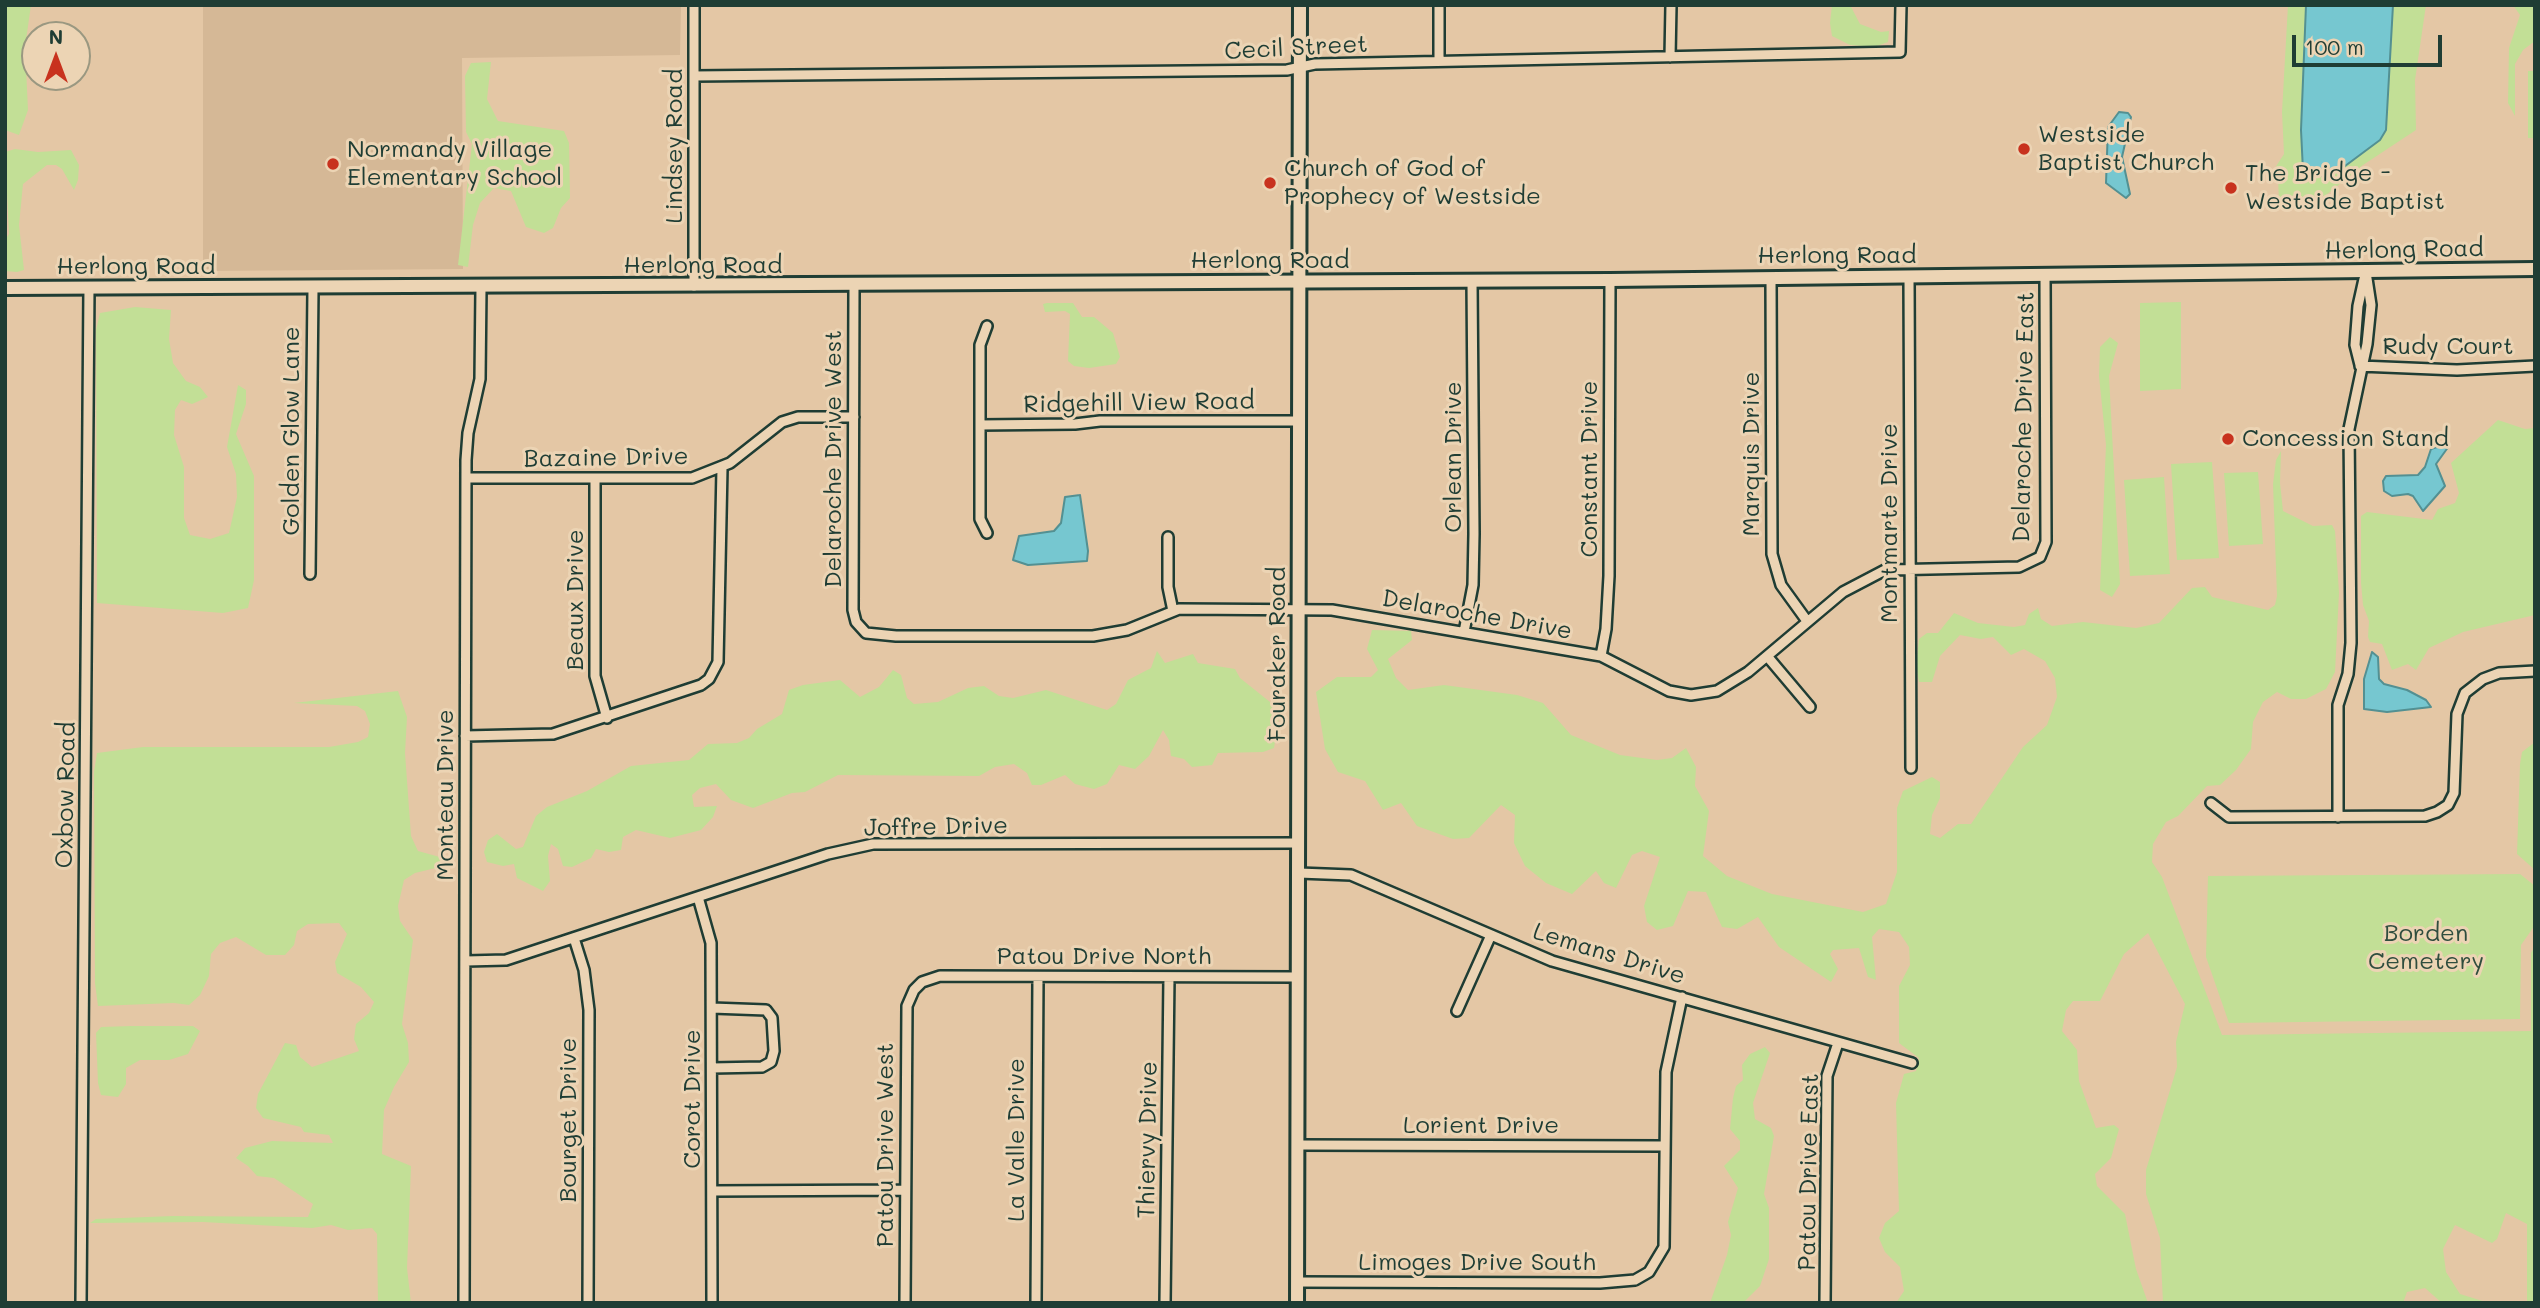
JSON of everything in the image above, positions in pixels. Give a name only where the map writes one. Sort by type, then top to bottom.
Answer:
[{"type":"street","name":"Lindsey Road","points":[[694,5],[694,286]]},
{"type":"street","name":"Fouraker Road","points":[[1297,1303],[1300,5]]},
{"type":"street","points":[[1439,5],[1439,61]]},
{"type":"street","points":[[1670,57],[1671,5]]},
{"type":"street","name":"Cecil Street","points":[[694,76],[1287,70],[1301,67],[1439,61],[1900,52],[1901,5]]},
{"type":"street","name":"Herlong Road","points":[[5,288],[854,286],[2535,269]]},
{"type":"street","points":[[2338,817],[2338,705],[2348,674],[2351,643],[2349,429],[2360,366],[2355,345],[2366,272]]},
{"type":"street","name":"Delaroche Drive East","points":[[2039,557],[2046,542],[2045,276]]},
{"type":"street","name":"Montmarte Drive","points":[[1909,277],[1911,768]]},
{"type":"street","name":"Marquis Drive","points":[[1771,278],[1772,554],[1781,585],[1807,621]]},
{"type":"street","name":"Constant Drive","points":[[1601,656],[1606,629],[1609,576],[1610,280]]},
{"type":"street","name":"Orlean Drive","points":[[1464,632],[1473,585],[1472,281]]},
{"type":"street","name":"Delaroche Drive West","points":[[854,286],[853,610],[862,630]]},
{"type":"street","name":"Oxbow Road","points":[[81,1303],[89,287]]},
{"type":"street","name":"Monteau Drive","points":[[464,1303],[466,478],[468,433],[480,379],[481,288]]},
{"type":"street","name":"Golden Glow Lane","points":[[310,574],[313,289]]},
{"type":"street","points":[[986,533],[980,519],[980,345],[987,326]]},
{"type":"street","name":"Rudy Court","points":[[2360,366],[2457,370],[2535,366]]},
{"type":"street","name":"Bazaine Drive","points":[[466,478],[682,479],[722,468],[782,422],[799,417],[854,417]]},
{"type":"street","name":"Ridgehill View Road","points":[[980,425],[1075,424],[1100,421],[1299,421]]},
{"type":"street","points":[[465,736],[553,734],[701,685],[715,671],[718,662],[722,468]]},
{"type":"street","name":"Beaux Drive","points":[[595,480],[595,676],[607,718]]},
{"type":"street","points":[[1168,537],[1168,587],[1173,611]]},
{"type":"street","name":"Delaroche Drive","points":[[862,630],[866,634],[896,636],[1093,636],[1127,630],[1173,611],[1344,612],[1601,656],[1668,691],[1691,695],[1717,691],[1748,672],[1807,621],[1864,578],[1885,570],[2019,567],[2039,557]]},
{"type":"street","points":[[1767,656],[1810,708]]},
{"type":"street","points":[[2211,803],[2229,817],[2425,817],[2448,805],[2456,784],[2457,715],[2465,693],[2483,679],[2499,673],[2535,671]]},
{"type":"street","name":"Joffre Drive","points":[[466,961],[506,960],[828,854],[873,845],[1299,843]]},
{"type":"street","name":"Lemans Drive","points":[[1299,873],[1351,875],[1552,961],[1912,1063]]},
{"type":"street","name":"Corot Drive","points":[[698,897],[711,943],[712,1303]]},
{"type":"street","points":[[1457,1011],[1491,934]]},
{"type":"street","name":"Bourget Drive","points":[[575,938],[584,970],[589,1010],[588,1303]]},
{"type":"street","name":"Patou Drive North","points":[[914,990],[927,979],[940,976],[1298,976]]},
{"type":"street","name":"La Valle Drive","points":[[1036,1303],[1038,977]]},
{"type":"street","name":"Thiervy Drive","points":[[1165,1303],[1169,977]]},
{"type":"street","name":"Patou Drive West","points":[[905,1303],[906,1006],[914,990]]},
{"type":"street","points":[[1664,1146],[1666,1072],[1682,997]]},
{"type":"street","points":[[712,1008],[766,1010],[772,1018],[774,1051],[771,1062],[762,1067],[712,1068]]},
{"type":"street","name":"Patou Drive East","points":[[1825,1303],[1827,1076],[1838,1043]]},
{"type":"street","name":"Lorient Drive","points":[[1297,1145],[1664,1146]]},
{"type":"street","name":"Limoges Drive South","points":[[1297,1282],[1600,1283],[1635,1280],[1654,1268],[1664,1247],[1664,1146]]},
{"type":"street","points":[[712,1191],[905,1190]]},
{"type":"shaded area","name":"Normandy Village Elementary School","points":[[203,5],[681,5],[680,55],[462,58],[463,269],[203,271]]},
{"type":"green space","points":[[5,5],[31,5],[29,21],[21,21],[21,91],[27,91],[28,110],[19,135],[5,130]]},
{"type":"green space","points":[[1832,5],[1850,5],[1860,24],[1881,32],[1889,31],[1888,42],[1874,47],[1850,45],[1832,36]]},
{"type":"green space","points":[[2288,5],[2306,5],[2308,13],[2302,85],[2387,98],[2393,5],[2426,5],[2415,80],[2416,130],[2363,165],[2325,196],[2279,202],[2278,176],[2273,171],[2284,154],[2282,112]]},
{"type":"green space","points":[[2513,5],[2535,5],[2535,41],[2523,50],[2515,64],[2515,116],[2508,103],[2509,48],[2520,15]]},
{"type":"green space","points":[[491,62],[487,99],[498,121],[564,131],[569,143],[570,198],[561,208],[553,228],[544,233],[526,227],[511,191],[494,188],[480,203],[473,225],[468,267],[458,265],[472,144],[466,132],[465,76],[471,63]]},
{"type":"green space","points":[[2528,71],[2535,71],[2535,138],[2528,138]]},
{"type":"green space","points":[[15,149],[38,152],[71,150],[79,165],[74,190],[62,169],[56,165],[47,165],[23,184],[19,225],[24,270],[17,272],[5,271],[5,240],[9,234],[5,152]]},
{"type":"green space","points":[[2181,302],[2181,389],[2140,391],[2140,303]]},
{"type":"green space","points":[[1073,303],[1082,317],[1094,317],[1113,333],[1120,357],[1116,364],[1089,368],[1074,366],[1068,361],[1070,314],[1065,311],[1045,312],[1043,304]]},
{"type":"green space","points":[[135,307],[171,310],[169,339],[173,363],[186,381],[200,387],[208,397],[192,404],[181,400],[175,410],[174,435],[184,467],[184,518],[190,535],[210,539],[229,533],[237,497],[236,474],[227,447],[238,385],[246,390],[246,404],[236,434],[254,476],[254,580],[248,608],[223,613],[97,603],[96,330],[100,313]]},
{"type":"green space","points":[[2110,337],[2118,343],[2109,376],[2120,584],[2112,597],[2100,590],[2106,445],[2099,376],[2100,347]]},
{"type":"green space","points":[[2498,420],[2525,429],[2535,428],[2535,615],[2463,632],[2429,648],[2416,670],[2408,664],[2392,670],[2382,644],[2370,642],[2368,637],[2369,621],[2363,605],[2361,583],[2361,516],[2367,512],[2432,520],[2438,509],[2455,503],[2459,493],[2451,463]]},
{"type":"green space","points":[[2281,451],[2283,511],[2313,526],[2332,525],[2335,531],[2339,593],[2335,672],[2326,689],[2306,699],[2291,699],[2277,692],[2263,702],[2253,722],[2251,749],[2236,770],[2220,785],[2207,786],[2178,816],[2166,822],[2153,844],[2152,862],[2162,877],[2222,1035],[2531,1031],[2531,953],[2535,946],[2535,1303],[2527,1303],[2527,1224],[2506,1213],[2497,1239],[2492,1243],[2455,1225],[2443,1249],[2446,1272],[2460,1294],[2489,1303],[2442,1303],[2425,1288],[2407,1292],[2403,1303],[2163,1303],[2160,1238],[2146,1194],[2146,1170],[2177,1067],[2176,1042],[2185,1004],[2148,933],[2124,954],[2100,1001],[2073,1001],[2066,1010],[2062,1031],[2077,1050],[2079,1081],[2096,1128],[2114,1125],[2119,1129],[2111,1158],[2095,1174],[2097,1186],[2125,1214],[2136,1269],[2148,1303],[1896,1303],[1904,1291],[1900,1267],[1885,1252],[1879,1238],[1885,1223],[1899,1211],[1896,1103],[1904,1074],[1916,1071],[1919,1058],[1899,1043],[1899,986],[1910,965],[1909,947],[1899,932],[1879,929],[1872,937],[1876,980],[1868,977],[1859,948],[1833,950],[1830,954],[1838,969],[1831,982],[1779,947],[1758,917],[1737,929],[1722,927],[1706,892],[1688,891],[1673,926],[1657,930],[1647,922],[1644,906],[1660,857],[1642,851],[1632,855],[1616,888],[1604,883],[1596,871],[1572,894],[1546,883],[1525,866],[1514,843],[1515,815],[1501,805],[1469,838],[1453,839],[1417,826],[1401,803],[1383,810],[1365,781],[1338,772],[1325,749],[1316,692],[1337,677],[1371,677],[1378,670],[1367,649],[1372,630],[1411,631],[1412,640],[1388,659],[1396,678],[1408,690],[1444,685],[1517,695],[1543,703],[1571,735],[1620,755],[1657,760],[1672,758],[1686,748],[1696,767],[1695,786],[1709,811],[1703,856],[1727,876],[1772,894],[1863,912],[1886,904],[1897,872],[1897,808],[1903,791],[1932,777],[1940,782],[1940,798],[1932,815],[1930,834],[1940,838],[1958,824],[1971,824],[2023,747],[2047,725],[2057,697],[2055,678],[2045,661],[2024,649],[2011,655],[1993,637],[1981,639],[1960,635],[1940,656],[1932,682],[1919,682],[1916,666],[1919,639],[1927,633],[1938,633],[1954,613],[1978,623],[2014,627],[2025,625],[2029,614],[2038,608],[2041,619],[2052,626],[2083,622],[2136,628],[2159,623],[2192,588],[2205,587],[2212,597],[2268,610],[2275,605],[2277,596],[2273,484],[2276,460]]},
{"type":"green space","points":[[2212,462],[2219,558],[2177,560],[2171,464]]},
{"type":"green space","points":[[2258,472],[2263,544],[2229,546],[2224,473]]},
{"type":"green space","points":[[2164,477],[2170,574],[2130,576],[2124,480]]},
{"type":"green space","points":[[1157,651],[1165,663],[1193,654],[1198,663],[1235,669],[1240,678],[1280,710],[1274,748],[1263,752],[1218,753],[1212,765],[1192,767],[1184,759],[1171,756],[1169,740],[1163,730],[1149,756],[1135,769],[1119,765],[1107,784],[1094,789],[1075,784],[1065,775],[1041,785],[1032,785],[1027,773],[1014,764],[995,767],[979,776],[838,775],[805,792],[792,793],[753,808],[731,800],[716,784],[700,788],[692,795],[694,807],[717,806],[713,817],[701,830],[670,838],[636,830],[623,837],[621,850],[609,852],[596,849],[591,858],[572,867],[563,866],[558,849],[551,844],[548,856],[550,881],[543,891],[517,878],[514,864],[503,866],[487,862],[484,852],[488,840],[497,834],[516,849],[523,847],[536,816],[547,807],[587,791],[631,766],[689,760],[708,744],[737,743],[749,738],[757,729],[782,714],[789,690],[803,685],[840,680],[860,697],[879,687],[893,670],[901,675],[907,698],[914,704],[938,702],[968,688],[984,686],[999,696],[1013,698],[1046,690],[1107,710],[1116,704],[1128,680],[1151,668]]},
{"type":"green space","points":[[398,691],[407,717],[405,753],[411,836],[418,851],[447,859],[448,865],[415,873],[404,880],[398,906],[400,921],[413,940],[402,1024],[408,1043],[409,1062],[384,1110],[382,1154],[411,1166],[407,1268],[411,1303],[378,1303],[377,1234],[372,1228],[348,1230],[331,1225],[312,1228],[203,1222],[90,1223],[96,1219],[173,1216],[308,1217],[313,1204],[274,1178],[257,1176],[236,1158],[245,1148],[272,1141],[333,1143],[329,1135],[304,1132],[301,1127],[263,1118],[256,1108],[258,1094],[285,1043],[296,1045],[300,1057],[312,1067],[359,1051],[354,1039],[356,1024],[369,1013],[374,1002],[361,987],[337,973],[335,962],[347,934],[339,923],[308,924],[297,931],[294,945],[285,955],[266,955],[236,937],[220,943],[211,954],[209,976],[200,995],[189,1005],[174,1003],[98,1006],[95,983],[94,772],[97,753],[143,747],[329,747],[358,742],[368,737],[370,724],[365,711],[357,706],[294,703]]},
{"type":"green space","points":[[2535,742],[2535,870],[2517,854],[2520,764],[2522,752]]},
{"type":"green space","name":"Borden Cemetery","points":[[2520,874],[2535,886],[2535,925],[2521,945],[2520,1019],[2229,1023],[2206,957],[2208,876]]},
{"type":"green space","points":[[193,1026],[200,1031],[188,1054],[169,1060],[140,1060],[126,1068],[126,1084],[118,1097],[101,1095],[96,1033],[101,1027]]},
{"type":"green space","points":[[1765,1047],[1770,1053],[1753,1103],[1755,1119],[1771,1128],[1774,1136],[1764,1194],[1769,1208],[1769,1259],[1760,1286],[1743,1303],[1710,1303],[1727,1255],[1731,1235],[1728,1222],[1738,1188],[1724,1166],[1740,1150],[1740,1141],[1730,1129],[1733,1098],[1736,1086],[1743,1080],[1742,1065],[1750,1054]]},
{"type":"water","points":[[2306,5],[2393,5],[2386,130],[2380,140],[2337,172],[2310,178],[2303,171],[2301,130]]},
{"type":"water","points":[[2119,112],[2128,113],[2131,117],[2122,157],[2130,194],[2126,198],[2106,183],[2108,127]]},
{"type":"water","points":[[2449,446],[2436,464],[2445,486],[2423,511],[2413,496],[2392,496],[2384,491],[2383,481],[2386,476],[2418,475],[2425,467],[2431,449]]},
{"type":"water","points":[[1080,495],[1087,561],[1028,565],[1013,560],[1019,536],[1054,531],[1061,523],[1065,497]]},
{"type":"water","points":[[2372,652],[2378,657],[2379,679],[2384,684],[2407,690],[2426,700],[2431,707],[2387,712],[2364,709],[2364,679]]},
{"type":"place","name":"Westside Baptist Church","points":[[2024,149]]},
{"type":"place","name":"Normandy Village Elementary School","points":[[333,164]]},
{"type":"place","name":"Church of God of Prophecy of Westside","points":[[1270,183]]},
{"type":"place","name":"The Bridge - Westside Baptist","points":[[2231,188]]},
{"type":"place","name":"Concession Stand","points":[[2228,439]]}]
